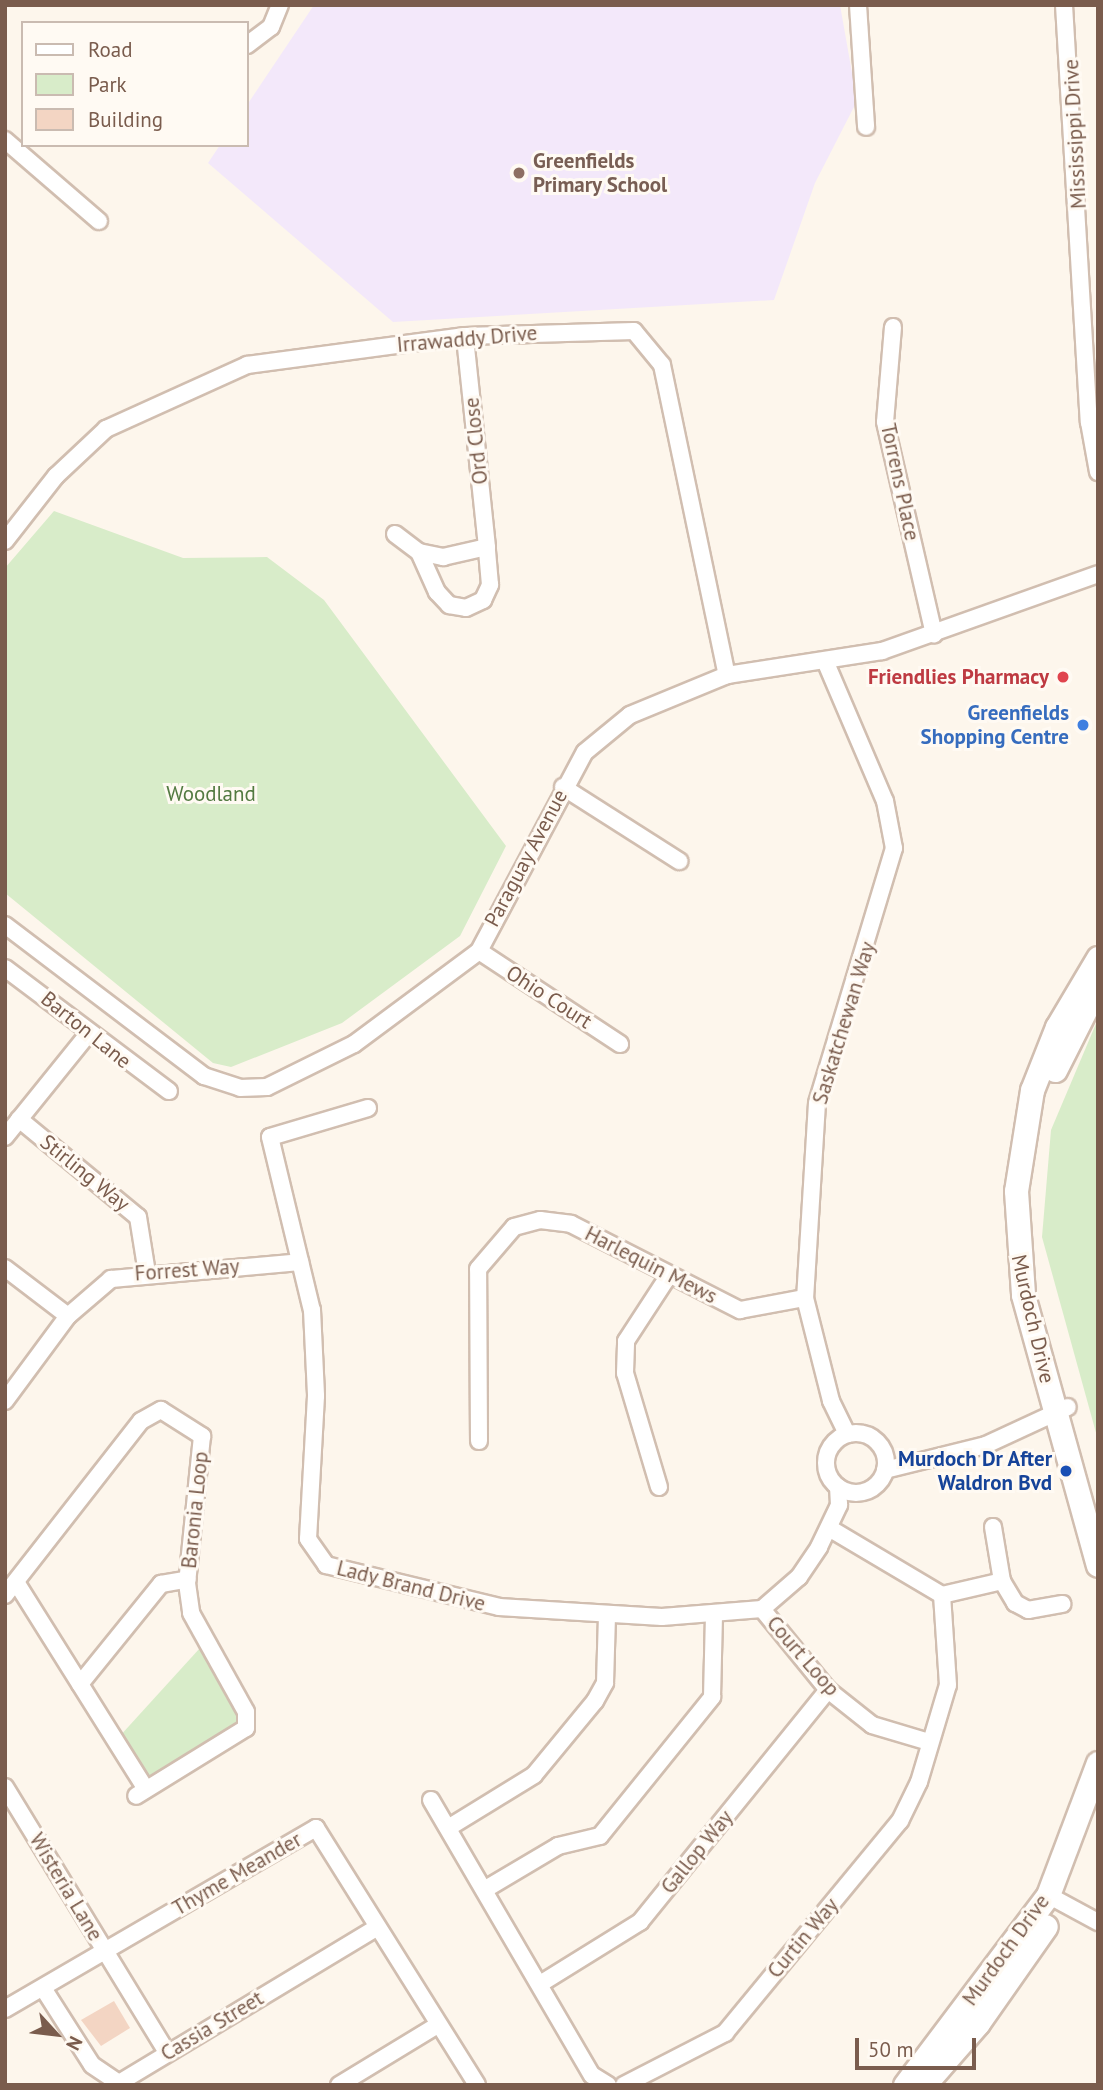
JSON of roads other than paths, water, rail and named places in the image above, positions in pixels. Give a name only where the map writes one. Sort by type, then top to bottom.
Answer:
[{"type":"main road","name":"Murdoch Drive","points":[[1098,958],[1046,1052],[1017,1167],[1019,1271],[1062,1409],[1098,1508]]},
{"type":"main road","name":"Murdoch Drive","points":[[1098,985],[1047,1091],[1030,1175],[1038,1295],[1098,1565]]},
{"type":"main road","name":"Murdoch Drive","points":[[905,2085],[1054,1898],[1098,1763]]},
{"type":"main road","name":"Murdoch Drive","points":[[924,2085],[986,2012],[1054,1898],[1098,1815]]},
{"type":"street","points":[[248,44],[271,27],[280,5]]},
{"type":"street","points":[[858,5],[866,127]]},
{"type":"street","name":"Mississippi Drive","points":[[1064,5],[1090,276],[1089,422],[1098,472]]},
{"type":"street","points":[[5,140],[99,221]]},
{"type":"street","name":"Torrens Place","points":[[893,327],[885,422],[934,634]]},
{"type":"street","name":"Irrawaddy Drive","points":[[5,541],[56,476],[106,429],[160,402],[247,365],[465,336],[610,329],[634,331],[651,345],[662,365],[727,675]]},
{"type":"street","name":"Ord Close","points":[[419,551],[437,592],[449,605],[466,608],[483,600],[490,585],[465,336]]},
{"type":"street","points":[[395,534],[419,551],[443,557],[487,547]]},
{"type":"street","name":"Paraguay Avenue","points":[[5,925],[204,1076],[240,1088],[267,1087],[354,1044],[479,951],[584,751],[629,715],[727,675],[826,663],[934,634],[1098,573]]},
{"type":"street","name":"Saskatchewan Way","points":[[826,663],[885,801],[894,848],[817,1103],[805,1298],[831,1401],[847,1434]]},
{"type":"street","points":[[563,787],[679,861]]},
{"type":"street","name":"Ohio Court","points":[[479,951],[620,1044]]},
{"type":"street","name":"Barton Lane","points":[[5,968],[169,1091]]},
{"type":"street","points":[[5,1137],[89,1033]]},
{"type":"street","name":"Lady Brand Drive","points":[[368,1108],[270,1137],[312,1310],[316,1396],[312,1553],[326,1565],[368,1580],[444,1598],[607,1614],[714,1616],[762,1609]]},
{"type":"street","name":"Stirling Way","points":[[19,1119],[138,1217],[148,1273]]},
{"type":"street","name":"Harlequin Mews","points":[[479,1441],[478,1269],[514,1227],[540,1220],[572,1224],[740,1310],[805,1298]]},
{"type":"street","name":"Forrest Way","points":[[5,1401],[68,1317],[111,1279],[148,1273],[300,1262]]},
{"type":"street","points":[[5,1268],[68,1317]]},
{"type":"street","points":[[659,1487],[625,1373],[626,1340],[669,1275]]},
{"type":"street","points":[[838,1487],[866,1491],[885,1470],[986,1445],[1062,1409]]},
{"type":"street","name":"Baronia Loop","points":[[162,1410],[202,1436],[188,1579],[191,1613],[246,1712],[246,1728],[141,1792],[80,1684],[10,1588],[141,1421],[162,1410]]},
{"type":"street","points":[[762,1609],[799,1577],[828,1528],[838,1487],[825,1462],[832,1444],[847,1434],[865,1434],[880,1444],[885,1470]]},
{"type":"street","points":[[993,1527],[1002,1581],[1015,1603],[1028,1610],[1062,1604]]},
{"type":"street","points":[[828,1528],[942,1595],[1002,1581]]},
{"type":"street","points":[[80,1684],[161,1584],[188,1579]]},
{"type":"street","points":[[929,1742],[948,1685],[942,1595]]},
{"type":"street","name":"Court Loop","points":[[762,1609],[828,1690],[872,1725],[929,1742]]},
{"type":"street","points":[[448,1828],[534,1775],[596,1701],[605,1683],[607,1614]]},
{"type":"street","points":[[484,1890],[558,1846],[600,1836],[712,1697],[714,1616]]},
{"type":"street","name":"Gallop Way","points":[[540,1984],[640,1922],[828,1690]]},
{"type":"street","name":"Curtin Way","points":[[624,2085],[725,2033],[900,1821],[929,1742]]},
{"type":"street","name":"Wisteria Lane","points":[[5,1787],[167,2052]]},
{"type":"street","points":[[431,1800],[592,2075],[608,2085]]},
{"type":"street","name":"Thyme Meander","points":[[5,2009],[316,1828],[436,2026],[477,2085]]},
{"type":"street","points":[[1054,1898],[1098,1922]]},
{"type":"street","name":"Cassia Street","points":[[43,1988],[92,2065],[119,2083],[376,1928]]},
{"type":"street","points":[[339,2085],[436,2026]]},
{"type":"place","name":"Greenfields Primary School","points":[[519,173]]},
{"type":"place","name":"Friendlies Pharmacy","points":[[1063,677]]},
{"type":"place","name":"Greenfields Shopping Centre","points":[[1083,725]]},
{"type":"place","name":"Murdoch Dr After Waldron Bvd","points":[[1066,1471]]},
{"type":"park label","name":"Woodland","points":[[211,794]]}]
